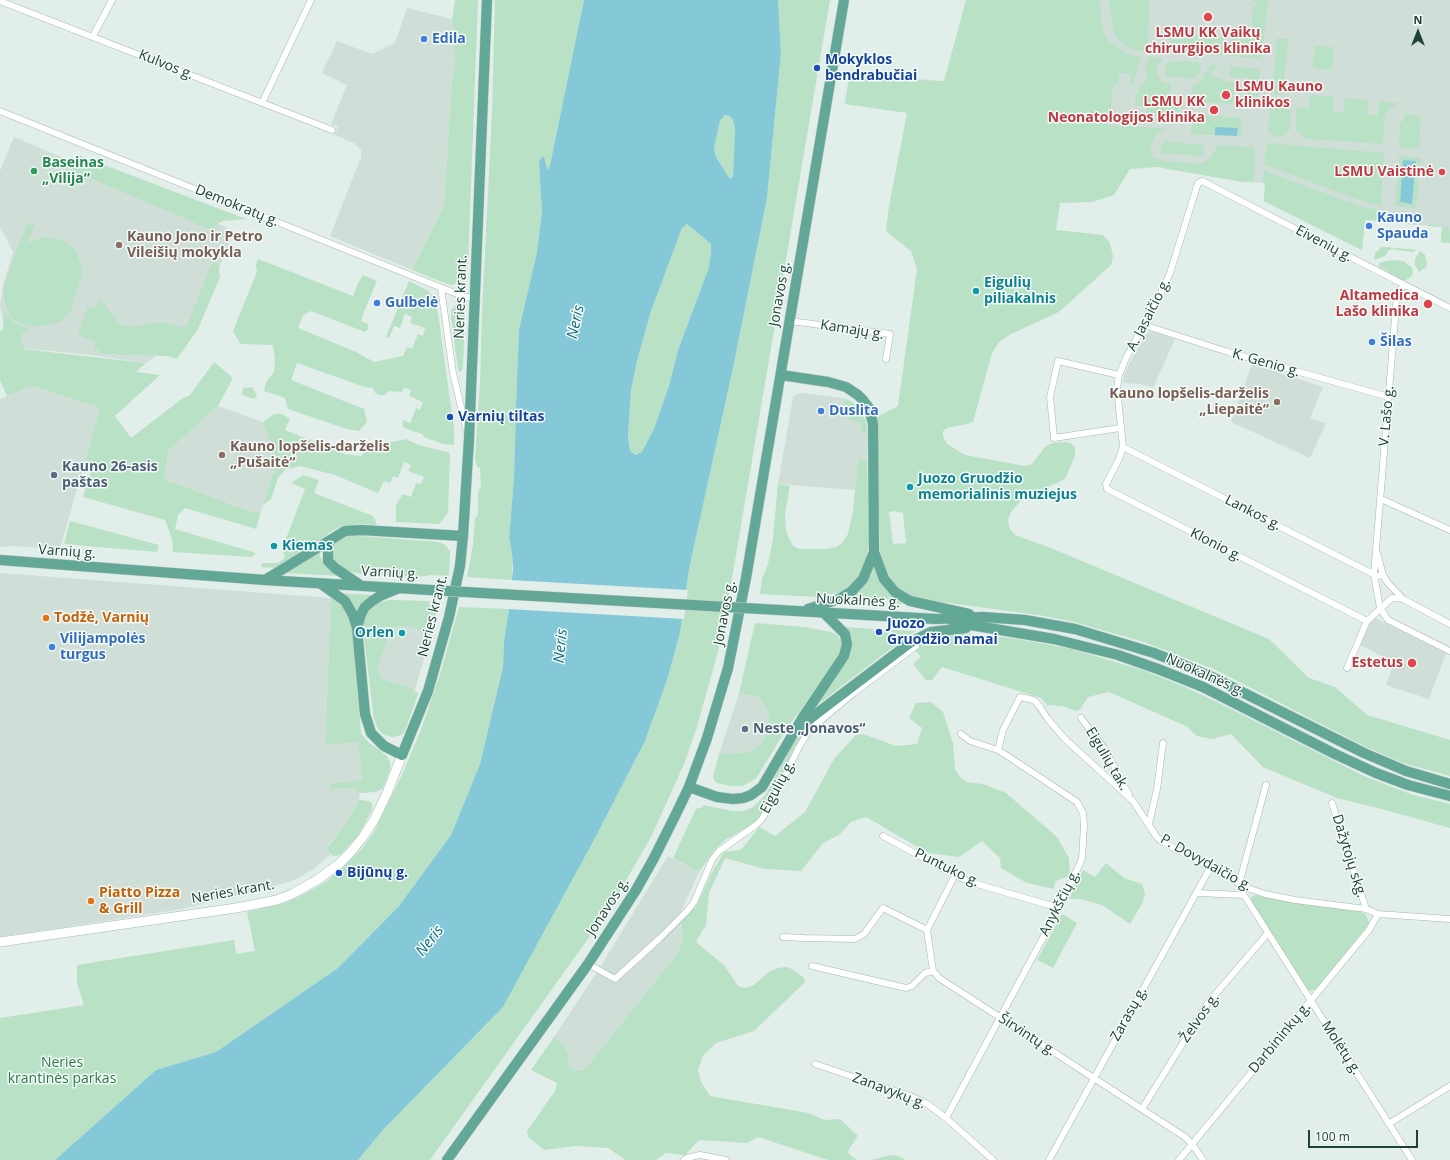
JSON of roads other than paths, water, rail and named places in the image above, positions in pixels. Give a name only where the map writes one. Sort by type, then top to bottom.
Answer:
[{"type":"main road","name":"Neries krant.","points":[[0,942],[248,906],[277,900],[292,894],[317,880],[339,864],[363,837],[387,793],[428,691],[460,566],[469,439],[487,0]]},
{"type":"main road","name":"Jonavos g.","points":[[447,1160],[588,964],[623,911],[668,833],[689,787],[707,738],[722,690],[734,641],[781,375],[844,0]]},
{"type":"main road","points":[[781,375],[832,383],[846,387],[858,395],[868,408],[873,424],[874,552],[884,579],[889,586],[898,595],[910,601],[983,617]]},
{"type":"main road","points":[[266,580],[345,531],[352,530],[463,536]]},
{"type":"main road","points":[[330,540],[328,561],[338,571],[361,586]]},
{"type":"main road","points":[[802,611],[839,599],[854,590],[863,579],[874,552]]},
{"type":"main road","name":"Varnių g.","points":[[0,560],[320,584],[779,610]]},
{"type":"main road","points":[[320,584],[345,601],[353,615],[357,628],[365,714],[370,733],[376,740],[402,755]]},
{"type":"main road","points":[[357,628],[361,614],[365,607],[372,601],[400,588]]},
{"type":"main road","name":"Nuokalnės g.","points":[[779,610],[936,619],[983,617],[1025,620],[1075,630],[1154,653],[1212,677],[1364,752],[1406,771],[1450,784]]},
{"type":"main road","points":[[689,787],[705,794],[724,798],[743,798],[751,795],[762,786],[785,746],[844,656],[847,649],[847,638],[845,634],[824,613]]},
{"type":"main road","name":"Nuokalnės g.","points":[[936,619],[1062,640],[1118,655],[1158,668],[1203,687],[1376,773],[1408,785],[1450,796]]},
{"type":"main road","points":[[796,729],[889,662],[911,642],[931,632],[982,627]]},
{"type":"street","points":[[93,36],[112,0]]},
{"type":"street","points":[[262,103],[312,0]]},
{"type":"street","name":"Kulvos g.","points":[[0,1],[332,130]]},
{"type":"street","name":"Demokratų g.","points":[[0,111],[441,288],[465,297],[475,298]]},
{"type":"street","name":"Eivenių g.","points":[[1198,184],[1202,181],[1450,308]]},
{"type":"street","name":"A. Jasaičio g.","points":[[1123,447],[1117,388],[1119,375],[1126,358],[1159,298],[1170,273],[1198,184]]},
{"type":"street","name":"V. Lašo g.","points":[[1380,608],[1374,574],[1397,294],[1404,285]]},
{"type":"street","points":[[441,288],[453,373],[469,439]]},
{"type":"street","name":"Kamajų g.","points":[[790,321],[890,334],[886,359]]},
{"type":"street","name":"K. Genio g.","points":[[1144,325],[1228,352],[1389,397]]},
{"type":"street","points":[[1119,375],[1058,361],[1050,397],[1054,438],[1120,428]]},
{"type":"street","name":"Lankos g.","points":[[1123,447],[1377,576],[1383,575]]},
{"type":"street","name":"Klonio g.","points":[[1123,447],[1119,459],[1106,484],[1106,489],[1367,621]]},
{"type":"street","points":[[1381,499],[1450,530]]},
{"type":"street","name":"V. Lašo g.","points":[[1376,550],[1383,575],[1392,589],[1403,599],[1450,624]]},
{"type":"street","points":[[1347,668],[1367,621],[1392,598],[1403,599]]},
{"type":"street","points":[[1380,608],[1388,620],[1450,650]]},
{"type":"street","name":"Eigulių g.","points":[[588,964],[615,979],[659,939],[694,902],[712,860],[719,851],[756,825],[762,819],[799,747],[809,731],[889,662],[916,646]]},
{"type":"street","name":"P. Dovydaičio g.","points":[[998,750],[1003,730],[1020,697],[1035,701],[1065,739],[1133,801],[1156,836],[1161,841],[1239,884],[1265,894],[1295,900],[1366,909],[1378,914],[1450,919]]},
{"type":"street","name":"Eigulių tak.","points":[[1081,718],[1104,748],[1114,766],[1116,775],[1133,801]]},
{"type":"street","name":"Anykščių g.","points":[[946,1118],[1059,908],[1082,858],[1083,813],[1077,802],[998,750],[970,741],[961,734]]},
{"type":"street","points":[[1149,824],[1157,790],[1163,743]]},
{"type":"street","points":[[1239,884],[1266,785]]},
{"type":"street","name":"Dažytojų skg.","points":[[1332,803],[1366,909]]},
{"type":"street","name":"Puntuko g.","points":[[883,836],[955,876],[981,886],[1059,908]]},
{"type":"street","name":"Zarasų g.","points":[[1049,1160],[1210,868]]},
{"type":"street","points":[[812,966],[906,988],[912,986],[925,973],[933,971],[927,930],[955,876]]},
{"type":"street","points":[[1197,893],[1244,894],[1248,888]]},
{"type":"street","name":"Molėtų g.","points":[[1244,894],[1412,1160]]},
{"type":"street","points":[[783,937],[855,939],[864,934],[883,908],[927,930]]},
{"type":"street","name":"Darbininkų g.","points":[[1179,1160],[1369,930],[1378,914]]},
{"type":"street","name":"Želvos g.","points":[[1142,1109],[1207,1004],[1268,933]]},
{"type":"street","name":"Širvintų g.","points":[[933,971],[939,978],[1142,1109],[1192,1144],[1203,1160]]},
{"type":"street","name":"Zanavykų g.","points":[[815,1064],[919,1099],[946,1118],[994,1160]]},
{"type":"street","points":[[1390,1123],[1450,1086]]},
{"type":"street","points":[[684,1160],[700,1154],[726,1160]]},
{"type":"water","name":"Neris","points":[[584,0],[778,0],[781,53],[767,198],[733,368],[689,569],[680,633],[667,680],[645,741],[594,840],[503,1007],[382,1131],[358,1160],[55,1160],[156,1070],[216,1052],[338,968],[399,906],[451,835],[480,764],[503,667],[504,641],[513,569],[509,538],[514,478],[519,330],[537,252],[542,212],[539,163],[541,158],[544,157],[547,170],[550,165]],"holes":[[[725,115],[730,116],[733,120],[735,128],[733,176],[730,179],[716,157],[714,148],[720,121]],[[687,224],[711,244],[709,267],[678,350],[669,386],[654,429],[642,452],[636,455],[630,451],[628,437],[631,390],[637,361],[651,311],[682,228]]]},
{"type":"water","points":[[1215,127],[1238,128],[1237,136],[1215,135]]},
{"type":"water","points":[[1403,160],[1416,161],[1412,204],[1400,202]]},
{"type":"place","name":"LSMU KK Vaikų chirurgijos klinika","points":[[1208,17]]},
{"type":"place","name":"Edila","points":[[424,39]]},
{"type":"place","name":"Mokyklos bendrabučiai","points":[[817,68]]},
{"type":"place","name":"LSMU Kauno klinikos","points":[[1226,95]]},
{"type":"place","name":"LSMU KK Neonatologijos klinika","points":[[1214,110]]},
{"type":"place","name":"Baseinas „Vilija“","points":[[34,171]]},
{"type":"place","name":"LSMU Vaistinė","points":[[1442,172]]},
{"type":"place","name":"Kauno Spauda","points":[[1369,226]]},
{"type":"place","name":"Kauno Jono ir Petro Vileišių mokykla","points":[[119,245]]},
{"type":"place","name":"Eigulių piliakalnis","points":[[976,291]]},
{"type":"place","name":"Gulbelė","points":[[377,303]]},
{"type":"place","name":"Altamedica Lašo klinika","points":[[1428,304]]},
{"type":"place","name":"Šilas","points":[[1372,342]]},
{"type":"place","name":"Kauno lopšelis-darželis „Liepaitė“","points":[[1277,402]]},
{"type":"place","name":"Duslita","points":[[821,411]]},
{"type":"place","name":"Varnių tiltas","points":[[450,417]]},
{"type":"place","name":"Kauno lopšelis-darželis „Pušaitė“","points":[[222,455]]},
{"type":"place","name":"Kauno 26-asis paštas","points":[[54,475]]},
{"type":"place","name":"Juozo Gruodžio memorialinis muziejus","points":[[910,487]]},
{"type":"place","name":"Kiemas","points":[[274,546]]},
{"type":"place","name":"Todžė, Varnių","points":[[46,618]]},
{"type":"place","name":"Juozo Gruodžio namai","points":[[879,632]]},
{"type":"place","name":"Orlen","points":[[402,633]]},
{"type":"place","name":"Vilijampolės turgus","points":[[52,647]]},
{"type":"place","name":"Estetus","points":[[1412,663]]},
{"type":"place","name":"Neste „Jonavos“","points":[[745,729]]},
{"type":"place","name":"Bijūnų g.","points":[[339,873]]},
{"type":"place","name":"Piatto Pizza & Grill","points":[[91,901]]},
{"type":"park label","name":"Neries krantinės parkas","points":[[62,1072]]}]
